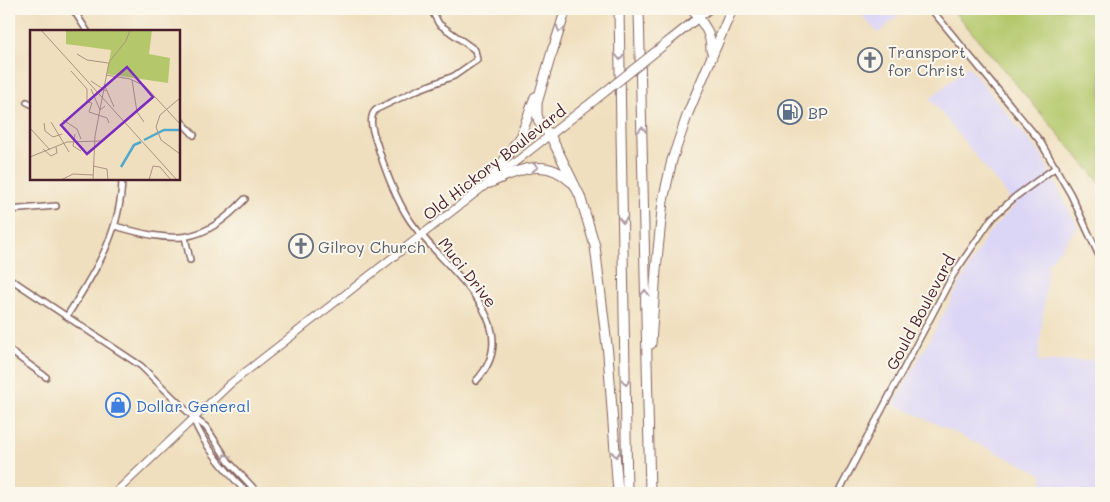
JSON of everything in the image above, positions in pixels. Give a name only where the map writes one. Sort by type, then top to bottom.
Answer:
[{"type":"highway","points":[[490,183],[521,134],[566,9]]},
{"type":"highway","points":[[619,9],[627,493]]},
{"type":"highway","points":[[639,9],[650,493]]},
{"type":"highway","points":[[692,9],[711,37],[710,56]]},
{"type":"highway","points":[[648,411],[656,270],[663,201],[672,160],[710,56],[732,9]]},
{"type":"highway","points":[[553,48],[536,111],[539,122],[550,135],[576,189],[592,232],[599,268],[615,428],[618,493]]},
{"type":"highway","points":[[490,183],[526,167],[543,167],[563,175],[576,189]]},
{"type":"main road","name":"Old Hickory Boulevard","points":[[116,493],[193,417],[256,363],[490,183],[709,9]]},
{"type":"street","points":[[73,9],[86,30]]},
{"type":"street","name":"Muci Drive","points":[[431,9],[439,24],[475,50],[477,60],[454,76],[416,90],[374,111],[372,118],[374,136],[390,183],[408,218],[477,298],[490,320],[493,348],[487,366],[476,381]]},
{"type":"street","points":[[931,9],[1025,121],[1056,167],[1101,260]]},
{"type":"street","points":[[180,120],[194,135]]},
{"type":"street","name":"Gould Boulevard","points":[[838,493],[953,274],[968,250],[1002,208],[1056,167]]},
{"type":"street","points":[[67,316],[103,258],[115,226],[122,180]]},
{"type":"street","points":[[115,226],[158,238],[185,237],[202,232],[220,222],[245,199]]},
{"type":"street","points":[[9,210],[56,206]]},
{"type":"street","points":[[185,237],[190,260]]},
{"type":"street","points":[[9,278],[137,363],[210,432],[229,462],[258,493]]},
{"type":"street","points":[[9,350],[46,377]]},
{"type":"street","points":[[193,417],[200,434],[219,462],[247,493]]},
{"type":"shaded area","points":[[856,9],[906,9],[878,33]]},
{"type":"shaded area","points":[[968,66],[1041,155],[1078,227],[1048,264],[1038,362],[1101,360],[1101,493],[1043,493],[1042,474],[894,404],[987,235],[1015,205],[930,99]]},
{"type":"green space","points":[[952,9],[1101,9],[1101,184]]},
{"type":"place","name":"Transport for Christ","points":[[870,60]]},
{"type":"place","name":"BP","points":[[790,112]]},
{"type":"place","name":"Gilroy Church","points":[[301,246]]},
{"type":"place","name":"Dollar General","points":[[118,405]]}]
